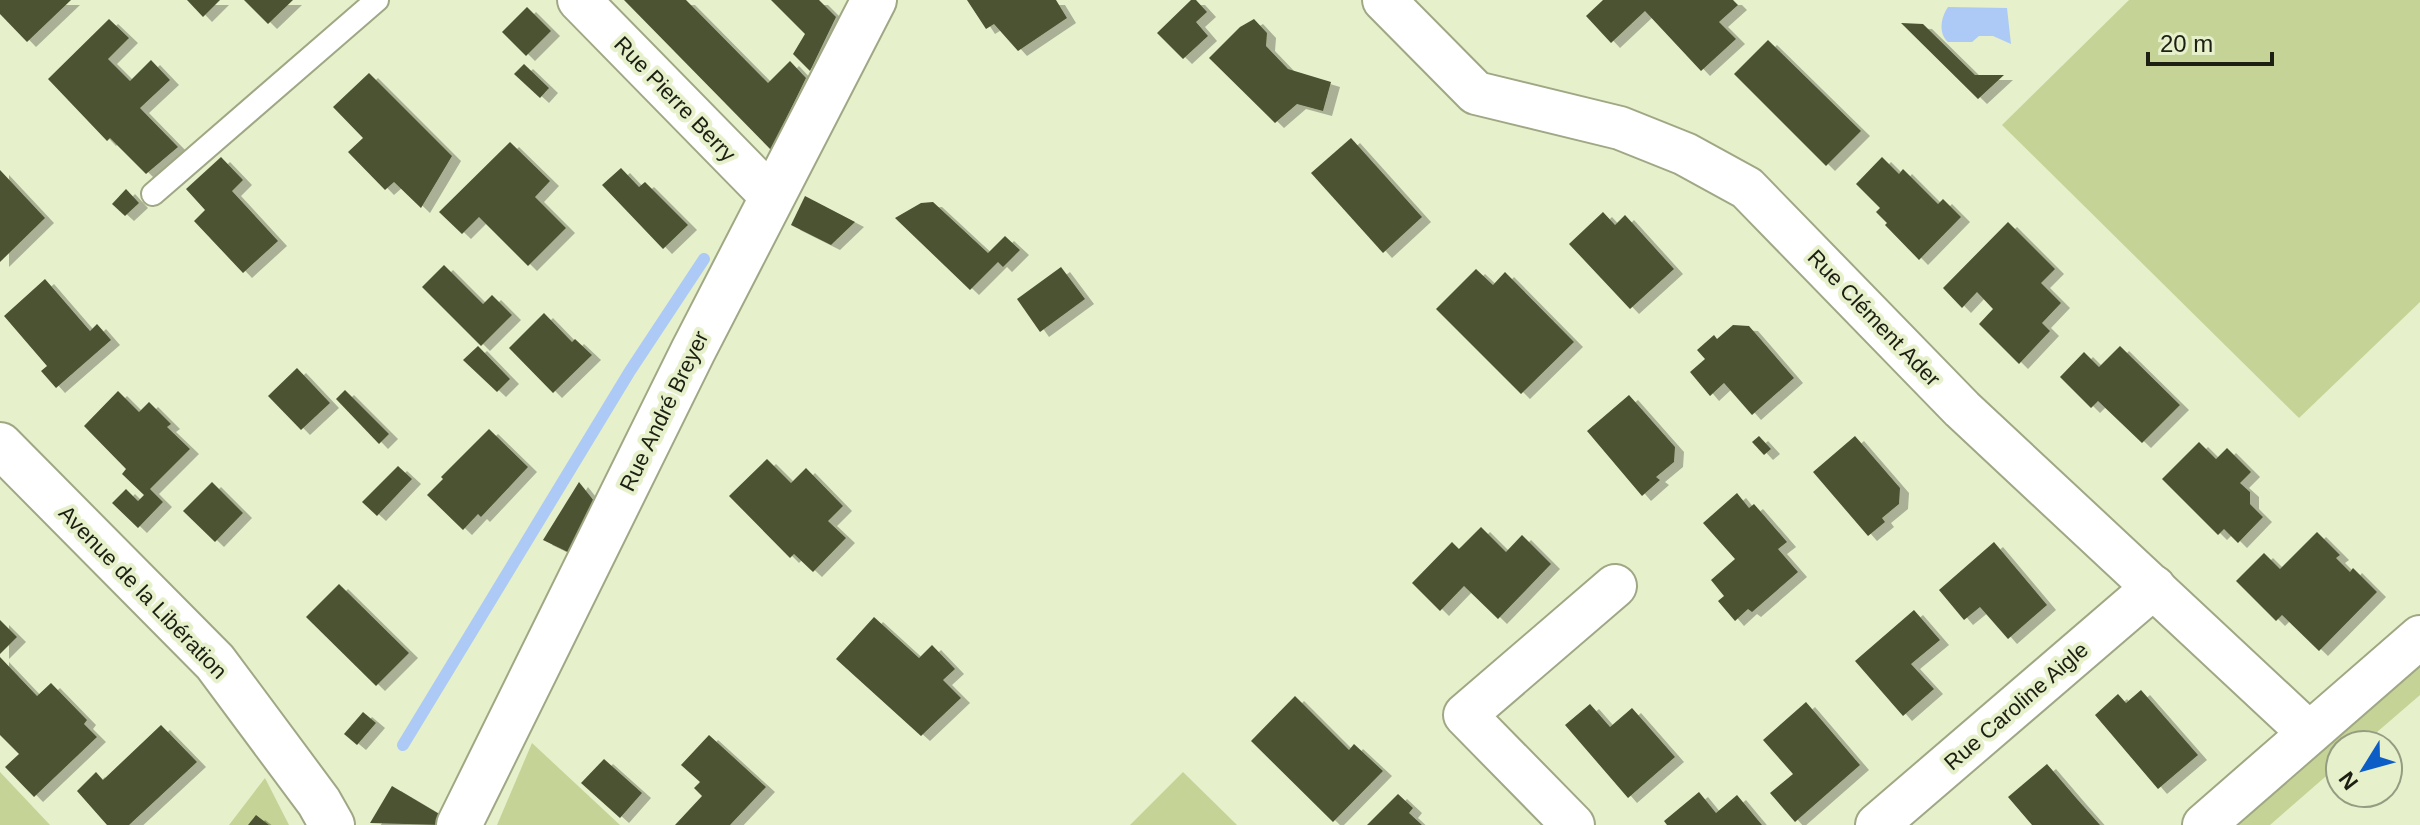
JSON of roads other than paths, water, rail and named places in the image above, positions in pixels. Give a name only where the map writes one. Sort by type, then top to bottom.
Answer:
[{"type":"street","name":"Rue Pierre Berry","points":[[579,0],[772,197]]},
{"type":"street","name":"Rue André Breyer","points":[[459,825],[693,351],[874,0]]},
{"type":"street","name":"Rue Clément Ader","points":[[1384,0],[1476,93],[1620,128],[1685,154],[1747,188],[1962,409],[2309,733]]},
{"type":"street","name":"Avenue de la Libération","points":[[0,445],[215,662],[319,802],[332,825]]},
{"type":"street","points":[[1573,825],[1465,715],[1615,586]]},
{"type":"street","name":"Rue Caroline Aigle","points":[[1877,825],[2154,587]]},
{"type":"street","points":[[2204,825],[2420,637]]},
{"type":"lane","points":[[153,194],[377,0]]},
{"type":"water","points":[[1948,7],[2007,8],[2011,44],[1993,36],[1979,36],[1972,42],[1948,42],[1942,25]]},
{"type":"waterway","points":[[403,745],[630,371],[704,259]]}]
